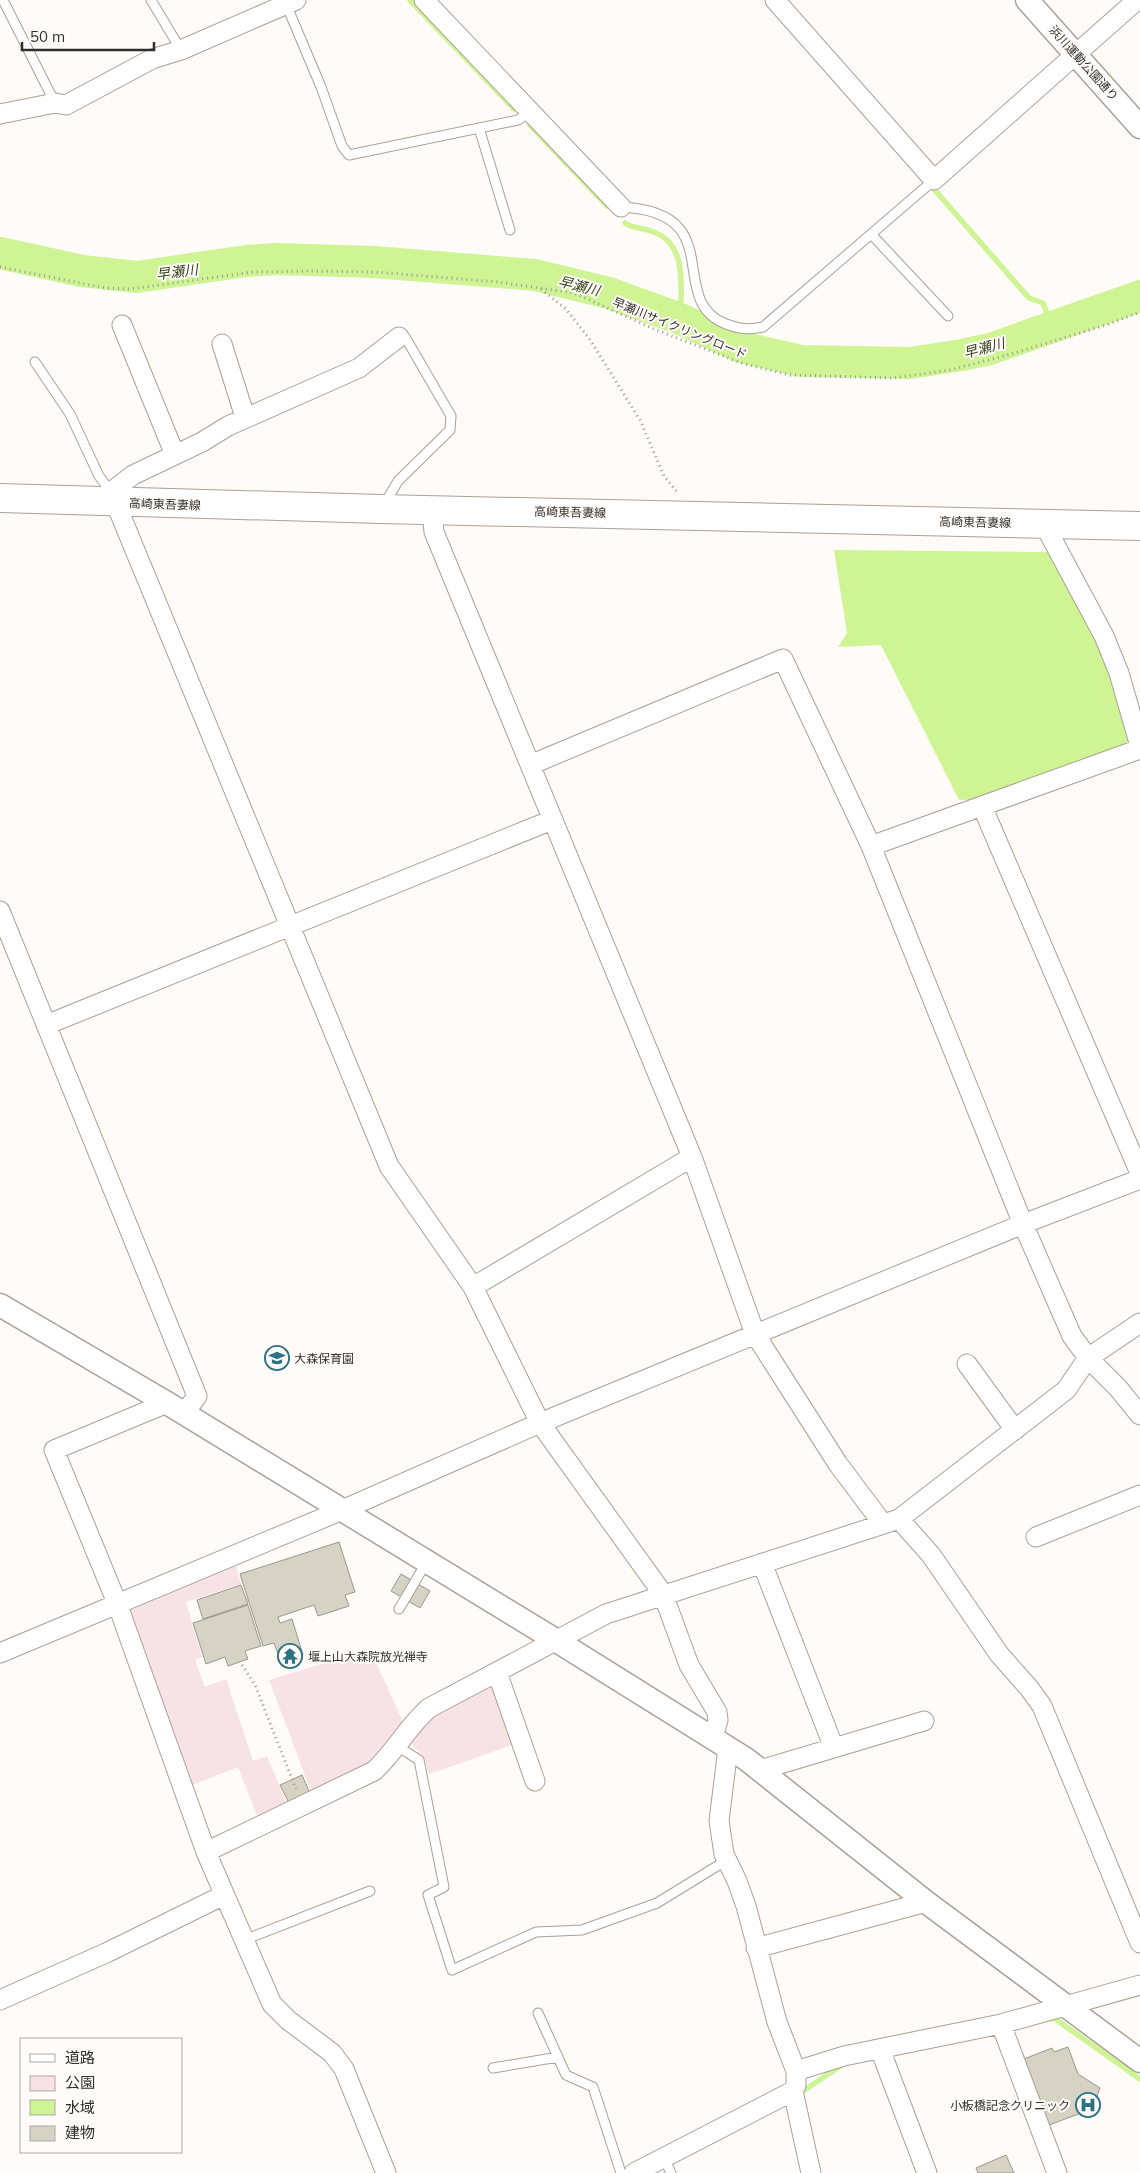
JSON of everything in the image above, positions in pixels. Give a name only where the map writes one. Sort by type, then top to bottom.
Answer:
[{"type":"main road","name":"高崎東吾妻線","points":[[0,498],[113,497],[382,509],[1140,526]]},
{"type":"street","points":[[424,0],[621,208]]},
{"type":"street","points":[[776,0],[934,180],[1137,0]]},
{"type":"street","name":"浜川運動公園通り","points":[[1027,0],[1140,127]]},
{"type":"street","points":[[0,114],[55,103],[66,105],[152,59],[181,50],[291,2]]},
{"type":"street","points":[[122,325],[175,455]]},
{"type":"street","points":[[399,337],[359,368],[245,417],[175,455],[133,475],[113,497],[390,1166],[473,1287],[540,1423],[663,1594],[689,1665],[717,1712],[720,1742],[720,1821],[724,1854],[746,1906],[777,2022],[796,2071],[796,2085],[792,2091],[667,2166],[634,2173]]},
{"type":"street","points":[[222,344],[245,417]]},
{"type":"street","points":[[432,509],[434,532],[692,1157],[754,1334],[838,1464],[891,1522],[931,1555],[999,1654],[1030,1688],[1042,1706],[1140,1943]]},
{"type":"street","points":[[871,846],[1140,748],[1119,673],[1104,636],[1044,524]]},
{"type":"street","points":[[530,765],[784,659],[871,846],[1023,1224],[1072,1336],[1088,1358],[1118,1388],[1140,1415]]},
{"type":"street","points":[[982,806],[1140,1173]]},
{"type":"street","points":[[46,1025],[552,820]]},
{"type":"street","points":[[0,911],[197,1396],[175,1409],[54,1450],[117,1603],[206,1852],[272,2004],[288,2020],[332,2053],[344,2069],[386,2173]]},
{"type":"street","points":[[473,1287],[692,1157]]},
{"type":"street","points":[[0,1652],[340,1511],[540,1423],[754,1334],[1023,1224],[1140,1179]]},
{"type":"street","points":[[0,1305],[556,1640],[720,1742],[760,1770],[926,1902],[1140,2061]]},
{"type":"street","points":[[206,1852],[374,1771],[397,1746],[417,1719],[429,1708],[606,1614],[663,1594],[891,1522],[1066,1390],[1088,1358],[1140,1323]]},
{"type":"street","points":[[967,1364],[1015,1430]]},
{"type":"street","points":[[1036,1537],[1140,1495]]},
{"type":"street","points":[[762,1563],[834,1748]]},
{"type":"street","points":[[497,1672],[535,1781]]},
{"type":"street","points":[[760,1770],[924,1721]]},
{"type":"street","points":[[0,2000],[106,1953],[224,1895]]},
{"type":"street","points":[[756,1948],[926,1902]]},
{"type":"street","points":[[796,2071],[844,2056],[1001,2024],[1140,1985]]},
{"type":"street","points":[[1001,2024],[1057,2173]]},
{"type":"street","points":[[880,2049],[927,2173]]},
{"type":"street","points":[[792,2091],[811,2173]]},
{"type":"lane","points":[[3,0],[55,103]]},
{"type":"lane","points":[[151,0],[181,50]]},
{"type":"lane","points":[[291,2],[342,146],[349,156],[518,120],[531,111]]},
{"type":"lane","points":[[479,128],[510,230]]},
{"type":"lane","points":[[621,208],[655,212],[668,218],[680,228],[689,243],[697,292],[702,306],[712,319],[742,330],[763,327],[934,180]]},
{"type":"lane","points":[[871,234],[948,316]]},
{"type":"lane","points":[[382,509],[398,481],[450,430],[452,423],[451,416],[405,337],[399,337]]},
{"type":"lane","points":[[35,362],[70,414],[99,476],[113,497]]},
{"type":"lane","points":[[399,1608],[426,1563]]},
{"type":"lane","points":[[397,1746],[419,1760],[424,1778],[444,1887],[428,1895],[452,1970],[536,1932],[582,1930],[658,1903],[727,1860]]},
{"type":"lane","points":[[244,1940],[370,1891]]},
{"type":"lane","points":[[538,2013],[566,2075],[593,2086],[622,2173]]},
{"type":"lane","points":[[493,2068],[558,2057]]},
{"type":"path","name":"早瀬川サイクリングロード","points":[[0,267],[105,288],[130,289],[253,272],[313,270],[498,282],[574,293],[654,329],[744,364],[790,375],[893,378],[950,370],[1015,353],[1109,324],[1140,312]]},
{"type":"path","points":[[541,288],[566,309],[590,341],[640,420],[664,476],[680,496]]},
{"type":"path","points":[[242,1665],[256,1685],[302,1806]]},
{"type":"green space","points":[[236,1566],[241,1584],[186,1602],[202,1657],[195,1660],[205,1687],[226,1679],[253,1761],[267,1756],[287,1804],[258,1818],[238,1767],[190,1786],[130,1613],[131,1610]]},
{"type":"green space","points":[[370,1649],[403,1722],[384,1752],[370,1764],[312,1794],[269,1680]]},
{"type":"green space","points":[[494,1682],[518,1743],[429,1774],[423,1755],[408,1741],[432,1713]]},
{"type":"water","points":[[834,550],[1052,552],[1099,636],[1133,742],[987,799],[959,800],[881,645],[838,647],[847,633]]},
{"type":"building","points":[[339,1542],[355,1592],[345,1595],[349,1606],[318,1616],[314,1605],[278,1617],[280,1623],[292,1619],[303,1655],[281,1662],[274,1643],[263,1646],[240,1574]]},
{"type":"building","points":[[401,1574],[430,1591],[420,1608],[391,1591]]},
{"type":"building","points":[[241,1585],[248,1604],[203,1619],[197,1600]]},
{"type":"building","points":[[248,1605],[261,1646],[245,1651],[248,1659],[228,1666],[225,1657],[206,1664],[193,1623]]},
{"type":"building","points":[[302,1775],[310,1793],[289,1803],[280,1785]]},
{"type":"building","points":[[1068,2047],[1078,2074],[1100,2088],[1092,2109],[1049,2125],[1024,2059],[1052,2048],[1054,2052]]},
{"type":"building","points":[[1006,2155],[1014,2173],[978,2173],[976,2168]]},
{"type":"waterway","points":[[410,0],[514,109]]},
{"type":"waterway","points":[[530,125],[607,206]]},
{"type":"waterway","points":[[933,188],[1029,298],[1043,303],[1052,328]]},
{"type":"waterway","points":[[625,223],[651,231],[669,242],[678,259],[681,279],[681,301]]},
{"type":"waterway","name":"早瀬川","points":[[0,253],[82,271],[137,277],[246,261],[276,259],[374,262],[535,275],[609,293],[678,318],[741,347],[801,361],[910,363],[962,355],[990,349],[1140,296]]},
{"type":"waterway","points":[[1049,2019],[1054,2018],[1140,2079]]},
{"type":"waterway","points":[[800,2093],[842,2065]]},
{"type":"place","name":"大森保育園","points":[[277,1358]]},
{"type":"place","name":"堰上山大森院放光禅寺","points":[[290,1656]]},
{"type":"place","name":"小板橋記念クリニック","points":[[1088,2105]]}]
